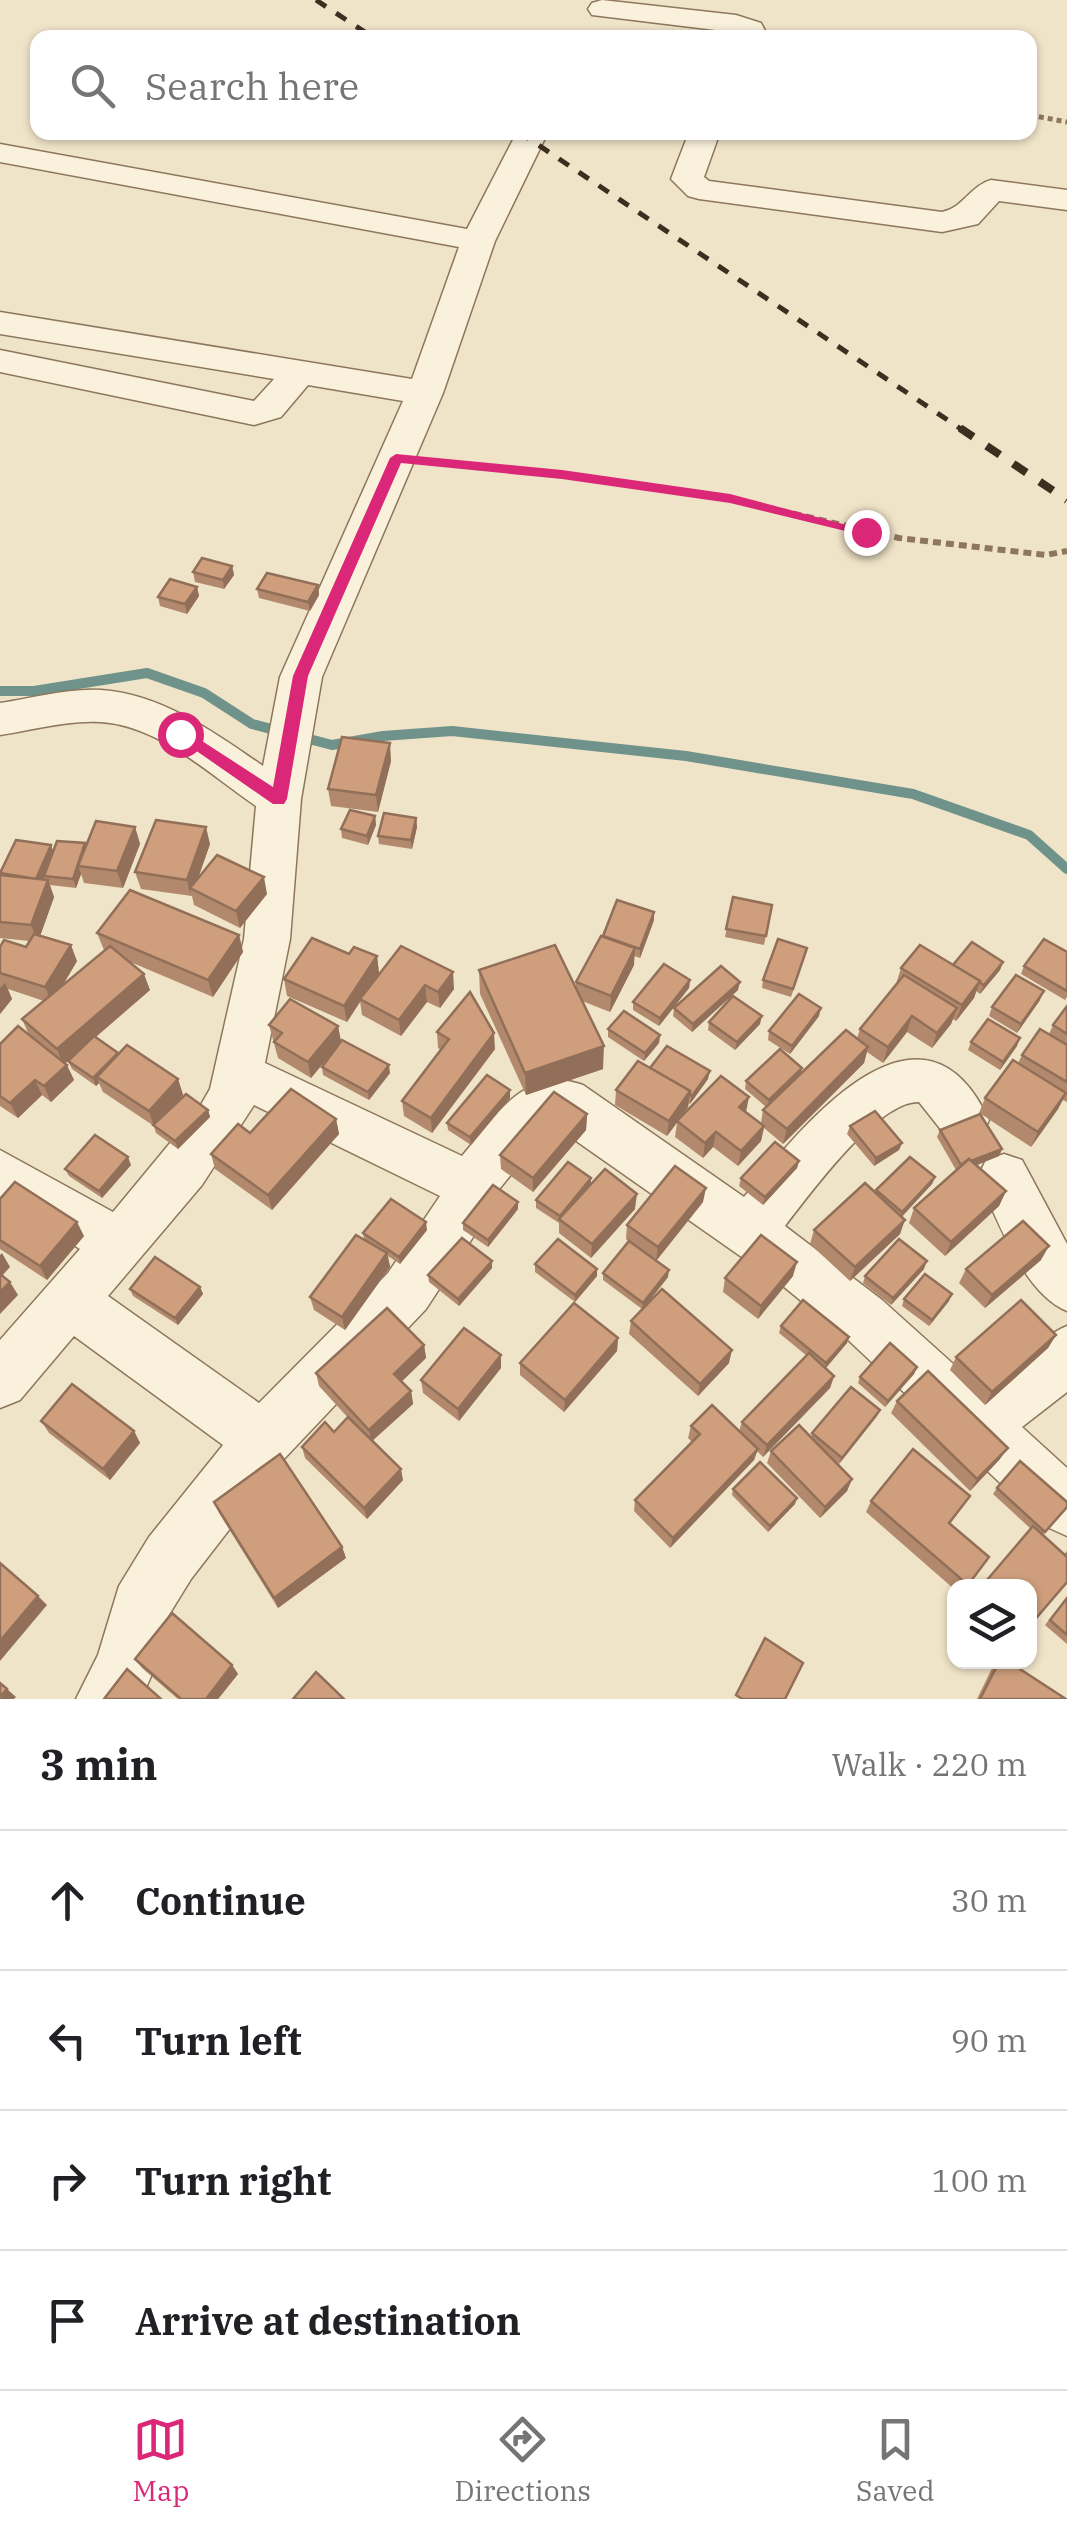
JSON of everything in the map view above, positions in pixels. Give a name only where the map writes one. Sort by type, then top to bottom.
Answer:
[{"type":"street","points":[[589,30],[605,4],[736,24],[751,30]]},
{"type":"street","points":[[0,1381],[218,1124],[234,1094],[267,939],[279,799],[300,676],[425,393],[478,240],[530,140]]},
{"type":"street","points":[[702,140],[686,179],[714,192],[942,222],[966,217],[991,190],[1067,200]]},
{"type":"street","points":[[0,153],[478,240]]},
{"type":"street","points":[[0,323],[425,393]]},
{"type":"street","points":[[0,361],[254,412],[268,410],[299,372]]},
{"type":"street","points":[[0,719],[97,706],[138,712],[180,734],[279,799]]},
{"type":"street","points":[[239,1074],[470,1185]]},
{"type":"street","points":[[750,1230],[822,1142],[863,1103],[898,1084],[913,1079],[929,1081],[964,1120]]},
{"type":"street","points":[[106,1699],[126,1665],[140,1608],[170,1558],[263,1440],[407,1291],[450,1228],[470,1185],[533,1108],[544,1102],[565,1101],[750,1230],[863,1318],[1067,1507]]},
{"type":"street","points":[[0,1173],[119,1244]]},
{"type":"street","points":[[1004,1177],[1064,1279]]},
{"type":"street","points":[[71,1301],[263,1440]]},
{"type":"street","points":[[977,1426],[1042,1379],[1067,1353]]},
{"type":"path","points":[[1037,116],[1067,122]]},
{"type":"path","points":[[396,458],[562,474],[730,498],[899,538],[1046,555],[1067,551]]},
{"type":"building","points":[[202,558],[232,566],[223,580],[193,572]]},
{"type":"building","points":[[267,573],[318,585],[308,602],[257,589]]},
{"type":"building","points":[[170,579],[197,587],[185,604],[158,597]]},
{"type":"building","points":[[342,737],[390,743],[376,795],[328,789]]},
{"type":"building","points":[[350,810],[375,816],[367,836],[341,829]]},
{"type":"building","points":[[384,813],[416,818],[411,840],[378,836]]},
{"type":"building","points":[[156,820],[206,827],[187,880],[135,872]]},
{"type":"building","points":[[96,821],[135,827],[117,871],[78,866]]},
{"type":"building","points":[[16,840],[51,845],[36,879],[0,873]]},
{"type":"building","points":[[57,841],[85,843],[73,879],[44,876]]},
{"type":"building","points":[[217,855],[264,877],[236,911],[190,888]]},
{"type":"building","points":[[0,875],[48,880],[31,925],[0,922]]},
{"type":"building","points":[[130,890],[239,935],[208,980],[97,933]]},
{"type":"building","points":[[733,897],[772,905],[766,936],[726,929]]},
{"type":"building","points":[[617,900],[654,912],[640,949],[603,936]]},
{"type":"building","points":[[34,934],[71,945],[45,987],[0,973],[0,947],[4,940],[26,947]]},
{"type":"building","points":[[601,936],[635,948],[611,996],[576,982]]},
{"type":"building","points":[[312,938],[349,954],[354,947],[377,956],[344,1006],[284,979]]},
{"type":"building","points":[[778,939],[807,948],[793,989],[763,980]]},
{"type":"building","points":[[1044,939],[1067,952],[1067,991],[1024,966]]},
{"type":"building","points":[[972,942],[1003,962],[984,985],[953,965]]},
{"type":"building","points":[[555,945],[604,1046],[525,1073],[479,970]]},
{"type":"building","points":[[920,945],[980,981],[962,1005],[901,968]]},
{"type":"building","points":[[110,946],[144,974],[57,1049],[22,1019]]},
{"type":"building","points":[[401,946],[453,972],[438,992],[425,985],[399,1020],[360,999]]},
{"type":"building","points":[[664,964],[690,980],[660,1018],[633,1002]]},
{"type":"building","points":[[721,966],[740,982],[693,1024],[674,1008]]},
{"type":"building","points":[[904,975],[957,1008],[937,1033],[912,1016],[888,1047],[860,1029]]},
{"type":"building","points":[[1016,975],[1044,991],[1021,1024],[992,1007]]},
{"type":"building","points":[[470,992],[494,1033],[431,1118],[402,1101],[449,1039],[437,1032]]},
{"type":"building","points":[[799,994],[821,1008],[792,1046],[769,1031]]},
{"type":"building","points":[[733,996],[762,1016],[737,1042],[709,1022]]},
{"type":"building","points":[[290,999],[338,1026],[308,1062],[274,1042],[282,1033],[269,1025]]},
{"type":"building","points":[[1067,1006],[1067,1034],[1053,1025]]},
{"type":"building","points":[[624,1011],[660,1035],[645,1053],[608,1029]]},
{"type":"building","points":[[988,1019],[1020,1038],[1003,1062],[971,1042]]},
{"type":"building","points":[[18,1026],[67,1065],[44,1086],[35,1080],[10,1103],[0,1096],[0,1044]]},
{"type":"building","points":[[1040,1029],[1067,1045],[1067,1082],[1022,1055]]},
{"type":"building","points":[[846,1030],[868,1047],[787,1129],[763,1110]]},
{"type":"building","points":[[94,1036],[118,1053],[93,1078],[68,1061]]},
{"type":"building","points":[[342,1040],[389,1065],[368,1092],[322,1067]]},
{"type":"building","points":[[127,1045],[178,1079],[149,1111],[97,1077]]},
{"type":"building","points":[[667,1046],[710,1071],[692,1096],[690,1091],[650,1068]]},
{"type":"building","points":[[780,1049],[802,1068],[769,1100],[746,1081]]},
{"type":"building","points":[[1013,1060],[1066,1093],[1038,1132],[985,1098]]},
{"type":"building","points":[[638,1061],[690,1091],[669,1121],[616,1090]]},
{"type":"building","points":[[487,1075],[510,1090],[470,1137],[447,1123]]},
{"type":"building","points":[[721,1076],[749,1097],[739,1107],[764,1126],[741,1151],[716,1132],[705,1143],[677,1121]]},
{"type":"building","points":[[291,1089],[336,1119],[268,1195],[211,1154],[238,1124],[250,1133]]},
{"type":"building","points":[[554,1092],[587,1114],[533,1178],[500,1155]]},
{"type":"building","points":[[186,1094],[208,1110],[175,1141],[153,1125]]},
{"type":"building","points":[[875,1111],[902,1143],[876,1158],[850,1126]]},
{"type":"building","points":[[980,1114],[1002,1149],[961,1165],[940,1130]]},
{"type":"building","points":[[95,1135],[128,1157],[99,1191],[65,1169]]},
{"type":"building","points":[[775,1142],[799,1161],[765,1197],[741,1178]]},
{"type":"building","points":[[910,1157],[935,1177],[902,1212],[876,1190]]},
{"type":"building","points":[[969,1159],[1006,1191],[951,1242],[914,1208]]},
{"type":"building","points":[[568,1162],[591,1178],[560,1216],[536,1200]]},
{"type":"building","points":[[675,1166],[706,1188],[658,1247],[627,1225]]},
{"type":"building","points":[[605,1169],[637,1194],[592,1244],[559,1219]]},
{"type":"building","points":[[15,1182],[77,1222],[40,1266],[0,1240],[0,1199]]},
{"type":"building","points":[[865,1183],[905,1220],[855,1267],[814,1230]]},
{"type":"building","points":[[493,1185],[518,1202],[488,1240],[463,1223]]},
{"type":"building","points":[[391,1199],[426,1222],[399,1257],[363,1233]]},
{"type":"building","points":[[1023,1221],[1049,1246],[992,1295],[966,1269]]},
{"type":"building","points":[[356,1235],[387,1253],[342,1317],[310,1297]]},
{"type":"building","points":[[761,1235],[797,1262],[761,1306],[725,1278]]},
{"type":"building","points":[[462,1238],[492,1261],[458,1299],[428,1275]]},
{"type":"building","points":[[558,1239],[597,1269],[575,1295],[535,1264]]},
{"type":"building","points":[[899,1239],[927,1261],[893,1298],[865,1276]]},
{"type":"building","points":[[629,1241],[669,1270],[643,1303],[603,1273]]},
{"type":"building","points":[[155,1257],[200,1287],[175,1318],[130,1289]]},
{"type":"building","points":[[0,1274],[10,1282],[0,1292]]},
{"type":"building","points":[[925,1274],[952,1294],[932,1320],[904,1299]]},
{"type":"building","points":[[662,1289],[732,1350],[700,1384],[631,1321]]},
{"type":"building","points":[[803,1300],[849,1337],[826,1363],[781,1326]]},
{"type":"building","points":[[1021,1300],[1056,1335],[992,1392],[956,1357]]},
{"type":"building","points":[[574,1303],[618,1338],[565,1400],[520,1363]]},
{"type":"building","points":[[387,1308],[424,1345],[394,1374],[411,1391],[369,1430],[316,1373]]},
{"type":"building","points":[[464,1328],[501,1355],[458,1409],[421,1380]]},
{"type":"building","points":[[890,1343],[917,1367],[888,1401],[860,1377]]},
{"type":"building","points":[[809,1353],[834,1376],[767,1445],[742,1422]]},
{"type":"building","points":[[928,1371],[1008,1448],[977,1479],[897,1401]]},
{"type":"building","points":[[72,1384],[134,1431],[103,1469],[41,1421]]},
{"type":"building","points":[[851,1387],[880,1410],[842,1458],[812,1433]]},
{"type":"building","points":[[712,1405],[758,1449],[673,1538],[635,1500],[700,1434],[691,1426]]},
{"type":"building","points":[[348,1417],[401,1469],[364,1508],[302,1447],[325,1422],[334,1432]]},
{"type":"building","points":[[799,1425],[852,1479],[825,1507],[771,1451]]},
{"type":"building","points":[[913,1449],[970,1496],[949,1523],[989,1557],[972,1579],[961,1579],[871,1501]]},
{"type":"building","points":[[280,1454],[342,1547],[274,1598],[214,1502]]},
{"type":"building","points":[[1020,1461],[1067,1502],[1045,1532],[997,1488]]},
{"type":"building","points":[[760,1462],[797,1498],[770,1526],[733,1489]]},
{"type":"building","points":[[1033,1526],[1067,1557],[1067,1582],[1037,1617],[1037,1579],[988,1579]]},
{"type":"building","points":[[0,1563],[38,1596],[0,1641]]},
{"type":"building","points":[[1067,1598],[1067,1635],[1050,1620]]},
{"type":"building","points":[[172,1613],[232,1665],[206,1699],[181,1699],[135,1659]]},
{"type":"building","points":[[765,1638],[803,1663],[785,1699],[742,1699],[736,1695]]},
{"type":"building","points":[[127,1669],[161,1699],[104,1699]]},
{"type":"building","points":[[995,1669],[1020,1669],[1066,1699],[980,1699]]},
{"type":"building","points":[[316,1672],[344,1699],[293,1699]]},
{"type":"waterway","points":[[0,691],[34,691],[147,673],[204,693],[252,724],[332,745],[383,736],[452,731],[686,756],[913,794],[1029,835],[1067,869]]},
{"type":"railway","points":[[316,0],[362,30]]},
{"type":"railway","points":[[531,140],[964,431]]},
{"type":"railway","points":[[960,428],[1067,500]]},
{"type":"route","points":[[180,734],[279,799],[300,676],[396,458],[562,474],[730,498],[866,532]]}]
